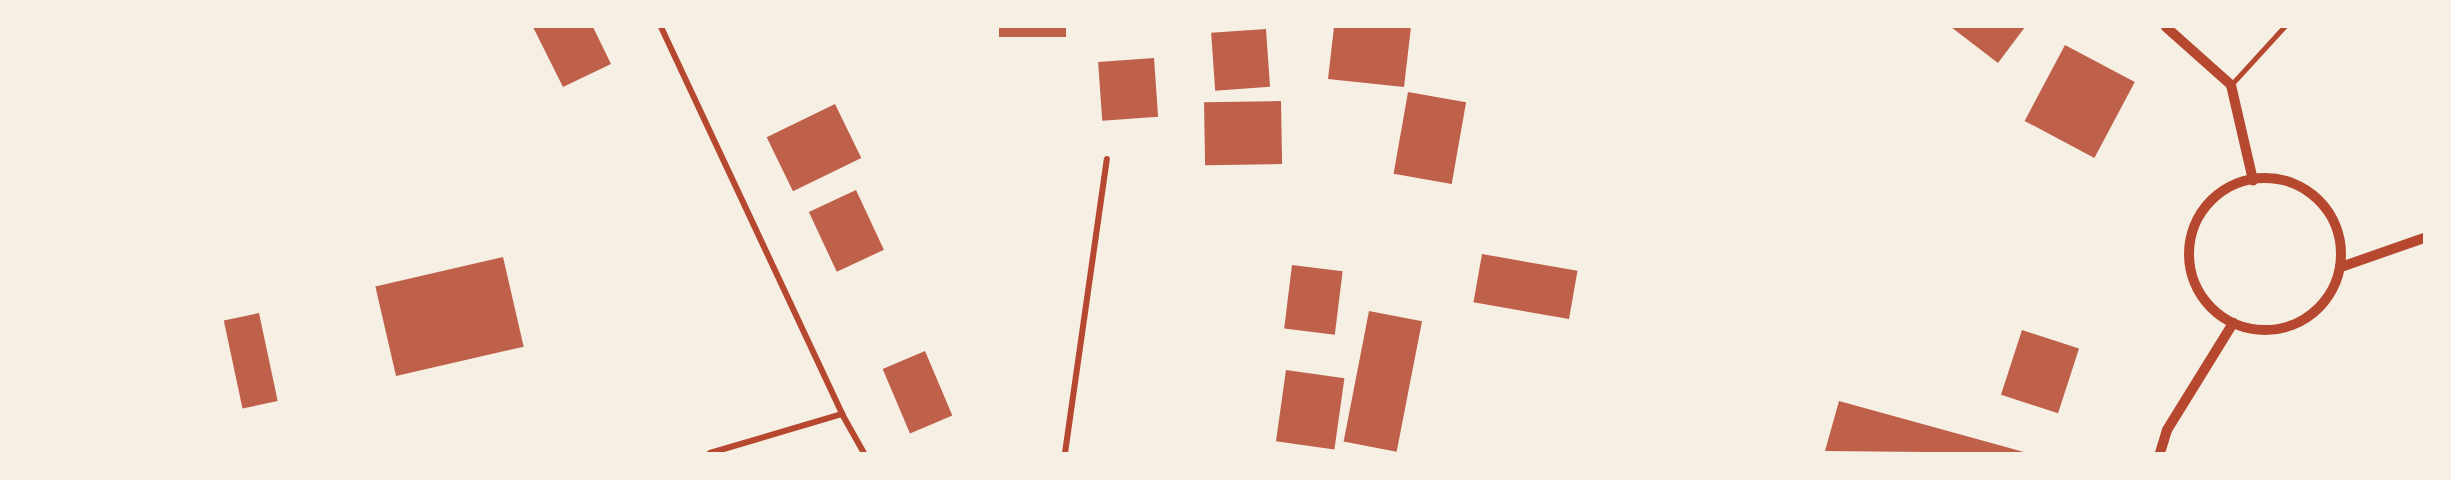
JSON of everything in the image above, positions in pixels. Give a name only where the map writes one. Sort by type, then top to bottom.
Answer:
[{"type":"street","points":[[662,27],[842,414],[864,453]]},
{"type":"street","points":[[2166,27],[2231,85],[2253,180]]},
{"type":"street","points":[[1065,453],[1107,159]]},
{"type":"street","points":[[2274,178],[2301,187],[2323,204],[2339,235],[2341,267],[2328,297],[2304,320],[2270,331],[2233,323],[2204,301],[2190,272],[2188,246],[2199,215],[2222,190],[2244,181],[2274,178]]},
{"type":"street","points":[[2341,267],[2424,238]]},
{"type":"street","points":[[2160,453],[2167,430],[2233,323]]},
{"type":"street","points":[[710,453],[842,414]]},
{"type":"lane","points":[[2231,85],[2284,27]]},
{"type":"building","points":[[533,27],[593,27],[611,64],[563,87]]},
{"type":"building","points":[[999,27],[1066,27],[1066,37],[999,37]]},
{"type":"building","points":[[1334,27],[1411,27],[1404,87],[1328,79]]},
{"type":"building","points":[[1951,27],[2025,27],[1998,63]]},
{"type":"building","points":[[1266,29],[1270,87],[1215,91],[1211,33]]},
{"type":"building","points":[[2065,45],[2135,82],[2094,158],[2025,121]]},
{"type":"building","points":[[1154,58],[1158,117],[1102,121],[1098,62]]},
{"type":"building","points":[[1408,92],[1466,102],[1452,184],[1394,174]]},
{"type":"building","points":[[1281,101],[1282,164],[1205,165],[1204,102]]},
{"type":"building","points":[[835,104],[861,158],[793,191],[767,137]]},
{"type":"building","points":[[856,190],[884,250],[837,272],[809,212]]},
{"type":"building","points":[[1482,254],[1578,271],[1569,319],[1473,302]]},
{"type":"building","points":[[503,257],[524,347],[396,376],[375,286]]},
{"type":"building","points":[[1292,265],[1343,271],[1335,335],[1284,329]]},
{"type":"building","points":[[1369,311],[1422,321],[1397,452],[1344,442]]},
{"type":"building","points":[[259,313],[278,401],[242,409],[224,320]]},
{"type":"building","points":[[2022,330],[2079,349],[2058,413],[2001,395]]},
{"type":"building","points":[[925,351],[952,415],[910,433],[883,369]]},
{"type":"building","points":[[1286,370],[1344,378],[1334,450],[1276,441]]},
{"type":"building","points":[[1839,401],[2024,452],[2024,453],[1825,451]]}]
